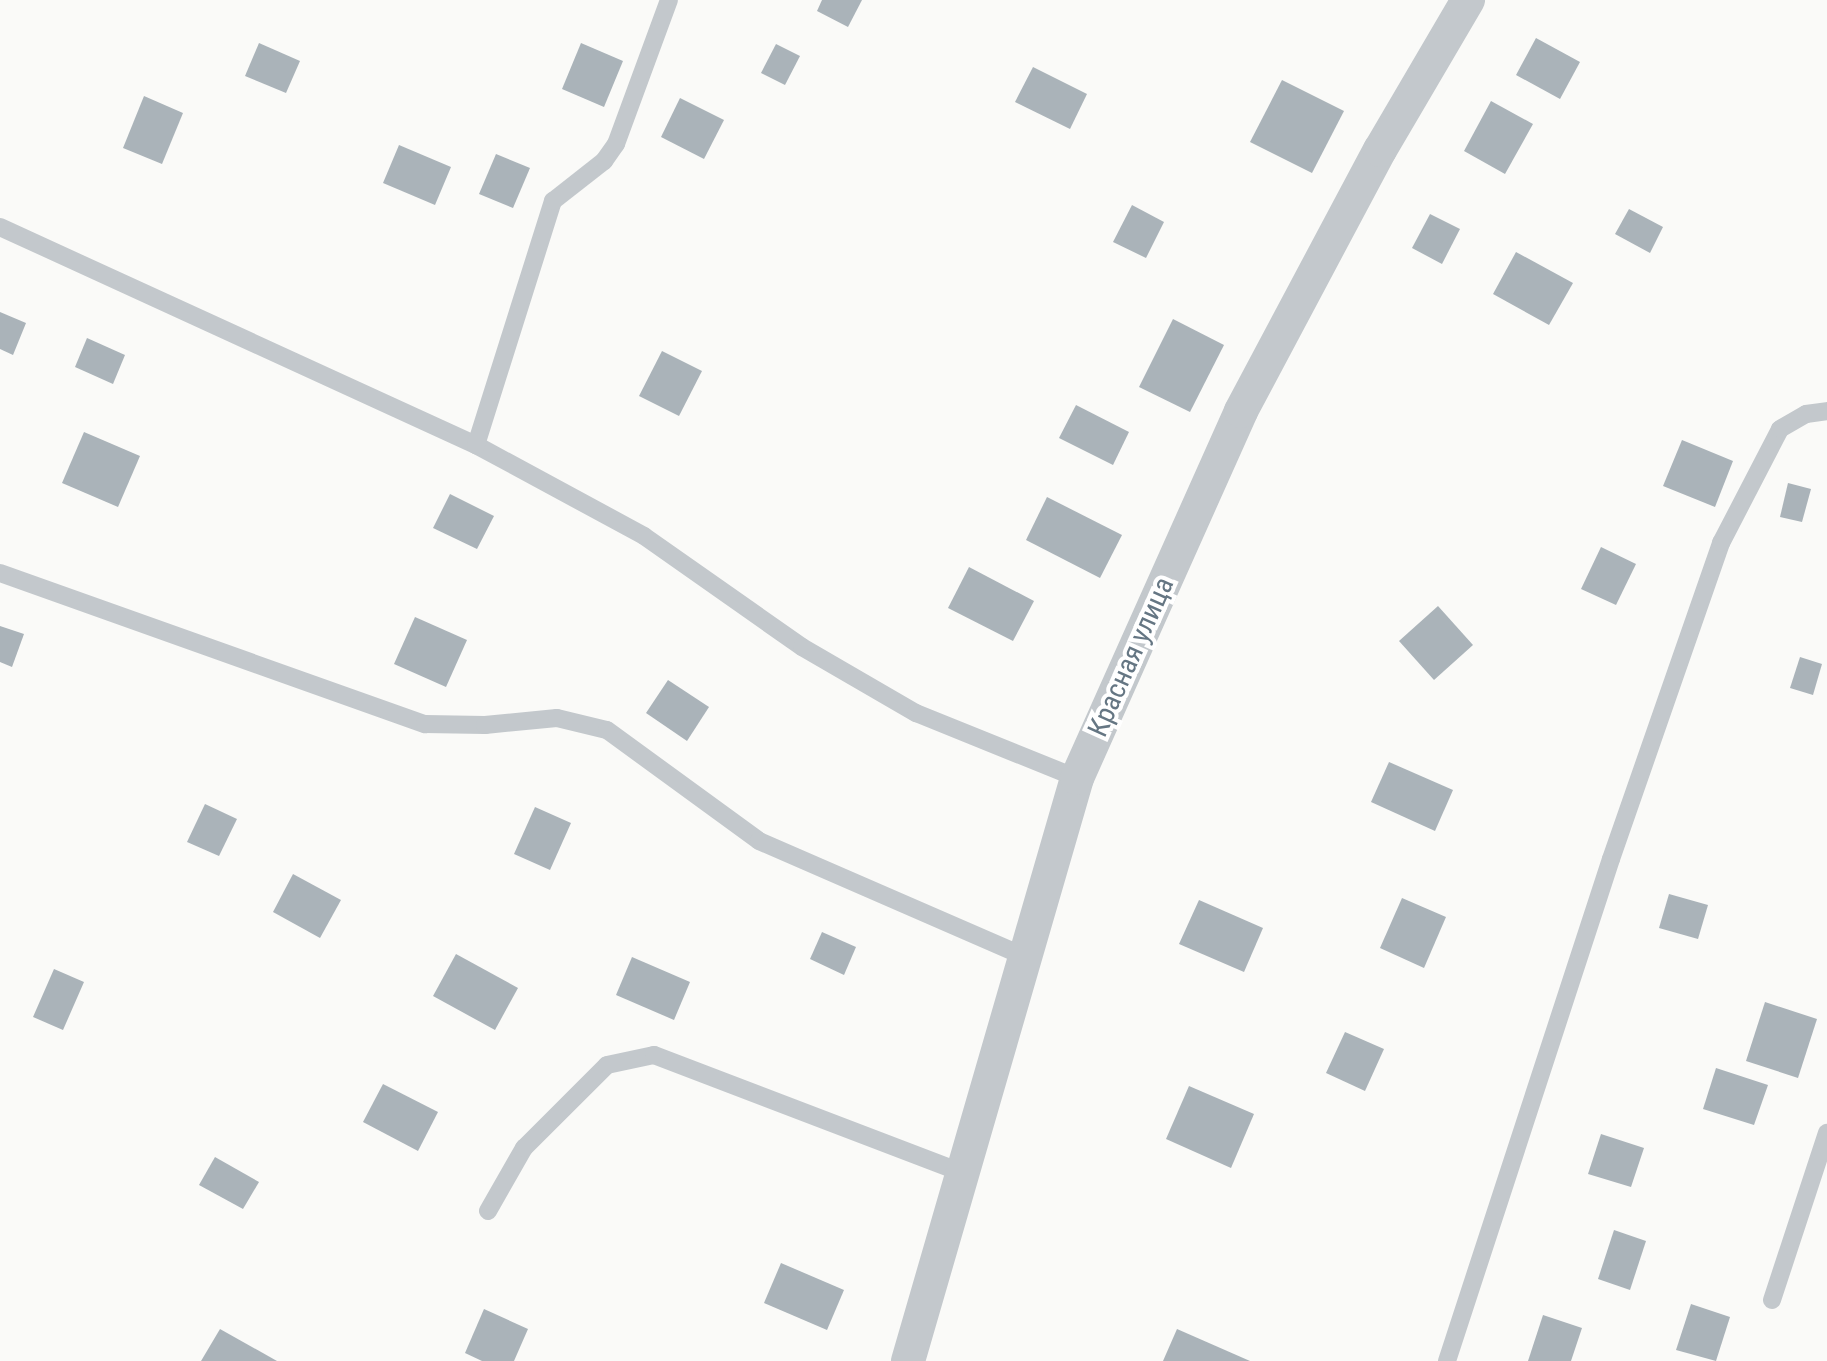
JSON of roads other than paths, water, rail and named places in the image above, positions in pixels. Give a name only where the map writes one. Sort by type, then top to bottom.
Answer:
[{"type":"street","name":"Красная улица","points":[[908,1361],[960,1172],[1077,778],[1241,411],[1380,150],[1468,0]]},
{"type":"lane","points":[[476,445],[553,201],[604,161],[616,144],[669,0]]},
{"type":"lane","points":[[0,227],[476,445],[644,536],[802,647],[916,713],[1077,778]]},
{"type":"lane","points":[[1447,1361],[1606,873],[1721,543],[1780,429],[1806,414],[1827,411]]},
{"type":"lane","points":[[0,573],[425,724],[485,725],[557,718],[607,730],[759,841],[1024,956]]},
{"type":"lane","points":[[488,1211],[524,1148],[607,1065],[654,1055],[960,1172]]},
{"type":"lane","points":[[1772,1300],[1827,1133]]}]
